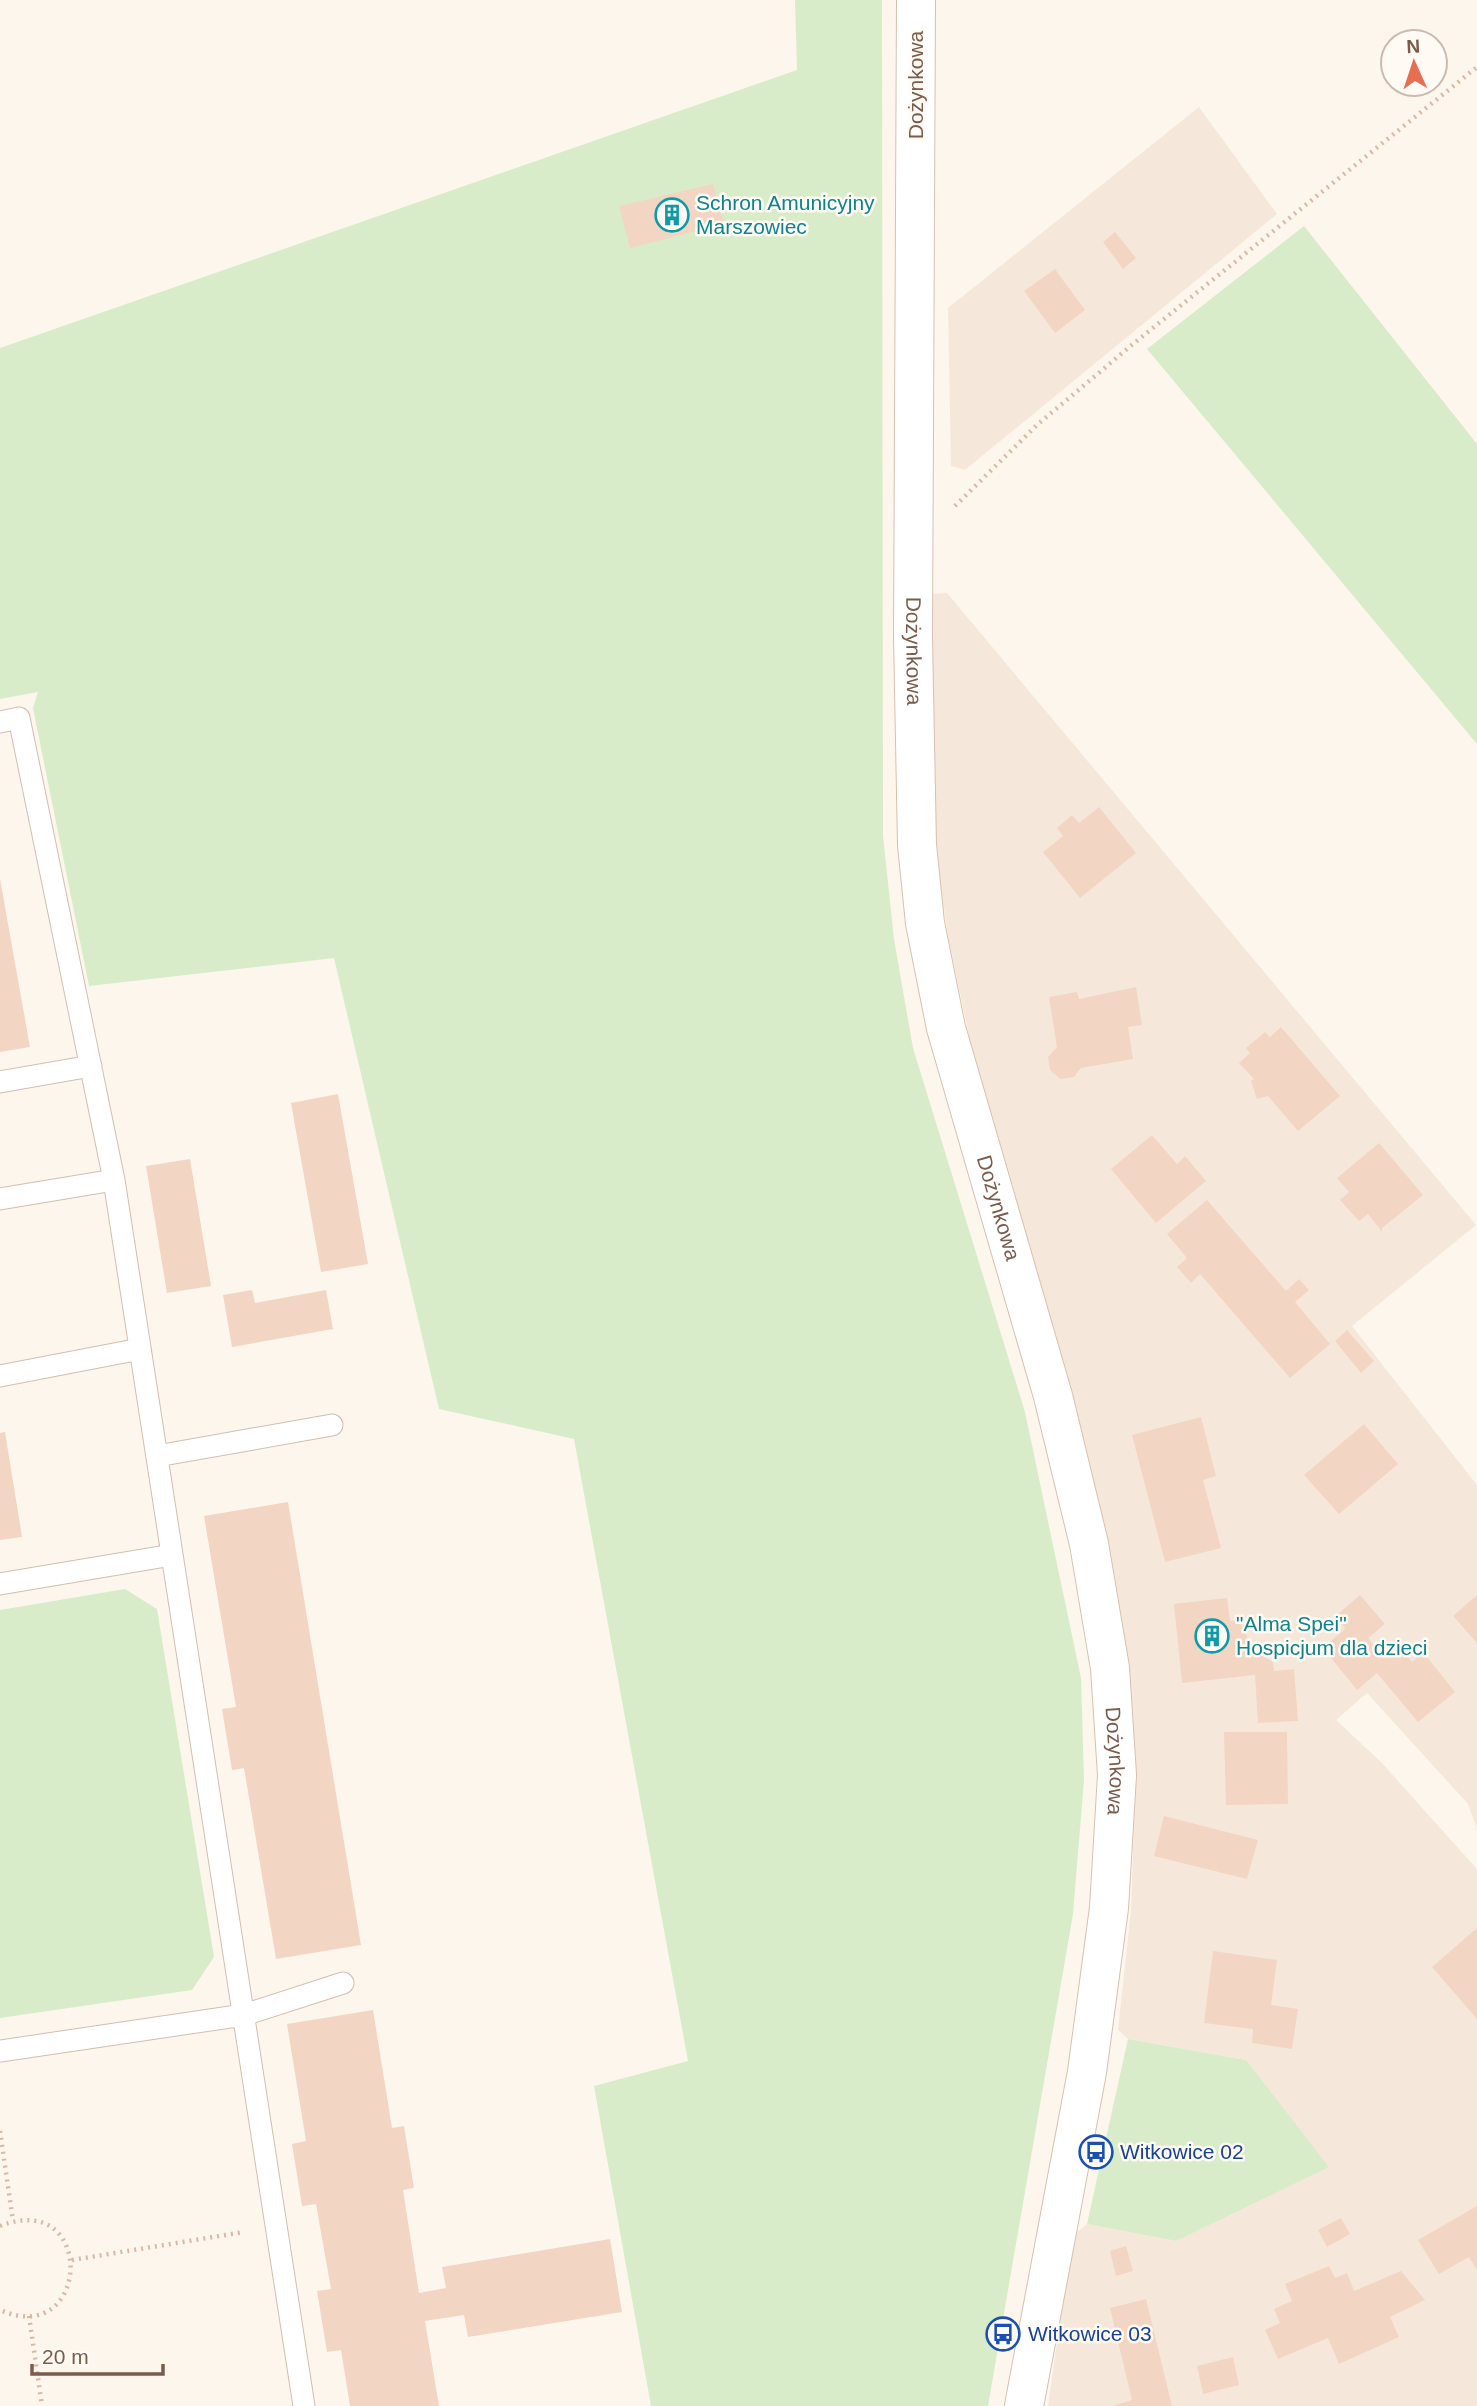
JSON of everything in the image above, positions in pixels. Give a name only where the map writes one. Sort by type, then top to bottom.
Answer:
[{"type":"street","name":"Dożynkowa","points":[[916,0],[913,637],[917,845],[925,923],[946,1028],[1053,1396],[1089,1544],[1110,1668],[1117,1775],[1109,1909],[1087,2072],[1024,2406]]},
{"type":"lane","points":[[0,722],[19,718],[114,1180],[304,2406]]},
{"type":"lane","points":[[0,1082],[91,1066]]},
{"type":"lane","points":[[0,1199],[114,1180]]},
{"type":"lane","points":[[0,1376],[140,1349]]},
{"type":"lane","points":[[157,1456],[332,1424]]},
{"type":"lane","points":[[0,1584],[172,1555]]},
{"type":"lane","points":[[0,2051],[244,2015],[343,1983]]},
{"type":"path","points":[[915,546],[1037,425],[1133,344],[1477,67]]},
{"type":"path","points":[[0,2131],[13,2221]]},
{"type":"path","points":[[0,2226],[28,2219],[44,2224],[67,2245],[72,2260],[72,2276],[62,2297],[44,2312],[29,2316],[13,2315],[0,2310]]},
{"type":"path","points":[[72,2260],[276,2226]]},
{"type":"path","points":[[29,2316],[42,2406]]},
{"type":"shaded area","points":[[1199,107],[1277,214],[965,470],[951,466],[948,308]]},
{"type":"shaded area","points":[[947,593],[1476,1225],[1352,1326],[1477,1485],[1477,1829],[1468,1804],[1367,1693],[1336,1720],[1381,1762],[1477,1869],[1477,2406],[1048,2406],[1072,2236],[1087,2224],[1176,2241],[1246,2060],[1128,2039],[1118,2030],[1131,1910],[1136,1769],[1119,1602],[1076,1408],[972,1050],[948,935],[933,835],[931,594]]},
{"type":"green space","points":[[795,0],[882,0],[883,836],[894,939],[913,1048],[1025,1412],[1081,1678],[1084,1780],[1073,1914],[988,2406],[651,2406],[594,2086],[688,2061],[574,1439],[439,1409],[334,958],[89,986],[33,708],[38,692],[0,699],[0,348],[797,70]]},
{"type":"green space","points":[[1304,226],[1477,444],[1477,744],[1147,349]]},
{"type":"green space","points":[[125,1589],[157,1609],[214,1957],[192,1990],[0,2018],[0,1610]]},
{"type":"green space","points":[[1128,2039],[1246,2060],[1329,2167],[1176,2241],[1087,2224]]},
{"type":"building","name":"Schron Amunicyjny Marszowiec","points":[[713,184],[724,224],[630,248],[619,206]]},
{"type":"building","points":[[1115,232],[1136,258],[1123,269],[1103,242]]},
{"type":"building","points":[[1055,269],[1085,310],[1055,333],[1024,291]]},
{"type":"building","points":[[1099,807],[1136,853],[1080,898],[1043,852],[1063,836],[1057,828],[1072,815],[1079,823]]},
{"type":"building","points":[[0,879],[30,1047],[0,1052]]},
{"type":"building","points":[[1136,987],[1142,1025],[1128,1027],[1133,1059],[1081,1068],[1074,1077],[1060,1079],[1050,1070],[1048,1057],[1057,1047],[1049,997],[1077,992],[1079,999]]},
{"type":"building","points":[[1281,1027],[1340,1096],[1298,1131],[1268,1096],[1257,1099],[1251,1081],[1254,1079],[1239,1063],[1250,1053],[1246,1048],[1265,1032],[1270,1037]]},
{"type":"building","points":[[338,1094],[368,1264],[321,1272],[291,1103]]},
{"type":"building","points":[[1152,1135],[1177,1164],[1185,1156],[1206,1181],[1156,1223],[1111,1169]]},
{"type":"building","points":[[1379,1143],[1423,1195],[1382,1228],[1382,1232],[1368,1214],[1359,1221],[1340,1200],[1349,1192],[1337,1178]]},
{"type":"building","points":[[190,1159],[211,1286],[167,1293],[146,1166]]},
{"type":"building","points":[[1207,1200],[1286,1291],[1299,1279],[1309,1290],[1295,1302],[1330,1344],[1290,1378],[1200,1274],[1191,1283],[1177,1267],[1187,1258],[1167,1234]]},
{"type":"building","points":[[252,1290],[255,1303],[326,1290],[333,1329],[232,1347],[223,1295]]},
{"type":"building","points":[[1347,1330],[1374,1361],[1361,1373],[1335,1341]]},
{"type":"building","points":[[1201,1417],[1216,1476],[1203,1480],[1221,1548],[1165,1562],[1132,1435]]},
{"type":"building","points":[[1364,1424],[1398,1464],[1339,1514],[1304,1475]]},
{"type":"building","points":[[5,1432],[22,1537],[0,1540],[0,1433]]},
{"type":"building","points":[[288,1502],[361,1945],[276,1959],[244,1768],[232,1770],[222,1709],[236,1707],[204,1516]]},
{"type":"building","points":[[1360,1595],[1385,1624],[1368,1638],[1382,1655],[1396,1642],[1412,1662],[1423,1652],[1455,1692],[1418,1722],[1377,1673],[1357,1690],[1323,1648],[1345,1629],[1338,1614]]},
{"type":"building","points":[[1477,1595],[1477,1643],[1453,1616]]},
{"type":"building","name":"\"Alma Spei\" Hospicjum dla dzieci","points":[[1227,1598],[1230,1621],[1239,1620],[1253,1650],[1273,1662],[1274,1671],[1294,1669],[1298,1721],[1258,1723],[1255,1675],[1182,1683],[1174,1604]]},
{"type":"building","points":[[1224,1732],[1287,1732],[1288,1804],[1226,1805]]},
{"type":"building","points":[[1164,1816],[1258,1840],[1247,1879],[1154,1856]]},
{"type":"building","points":[[1477,1928],[1477,2019],[1432,1967]]},
{"type":"building","points":[[1213,1951],[1277,1960],[1271,2005],[1298,2009],[1292,2049],[1252,2043],[1253,2029],[1204,2023]]},
{"type":"building","points":[[373,2010],[392,2128],[404,2126],[414,2188],[403,2190],[419,2293],[446,2288],[442,2267],[610,2239],[622,2312],[468,2337],[464,2315],[425,2321],[439,2406],[350,2406],[341,2350],[327,2352],[317,2291],[331,2289],[316,2204],[302,2206],[292,2144],[306,2141],[287,2024]]},
{"type":"building","points":[[1477,2206],[1477,2270],[1469,2257],[1439,2274],[1418,2240]]},
{"type":"building","points":[[1341,2218],[1350,2234],[1327,2247],[1318,2230]]},
{"type":"building","points":[[1126,2246],[1133,2271],[1116,2276],[1110,2251]]},
{"type":"building","points":[[1329,2266],[1335,2278],[1347,2273],[1354,2291],[1401,2271],[1425,2300],[1390,2317],[1399,2337],[1339,2364],[1328,2338],[1278,2359],[1265,2330],[1280,2323],[1274,2309],[1292,2301],[1285,2284]]},
{"type":"building","points":[[1146,2299],[1172,2406],[1112,2406],[1132,2400],[1110,2308]]},
{"type":"building","points":[[1233,2357],[1239,2385],[1203,2394],[1197,2366]]},
{"type":"place","name":"Schron Amunicyjny Marszowiec","points":[[672,215]]},
{"type":"place","name":"\"Alma Spei\" Hospicjum dla dzieci","points":[[1212,1636]]},
{"type":"place","name":"Witkowice 02","points":[[1096,2152]]},
{"type":"place","name":"Witkowice 03","points":[[1003,2334]]}]
